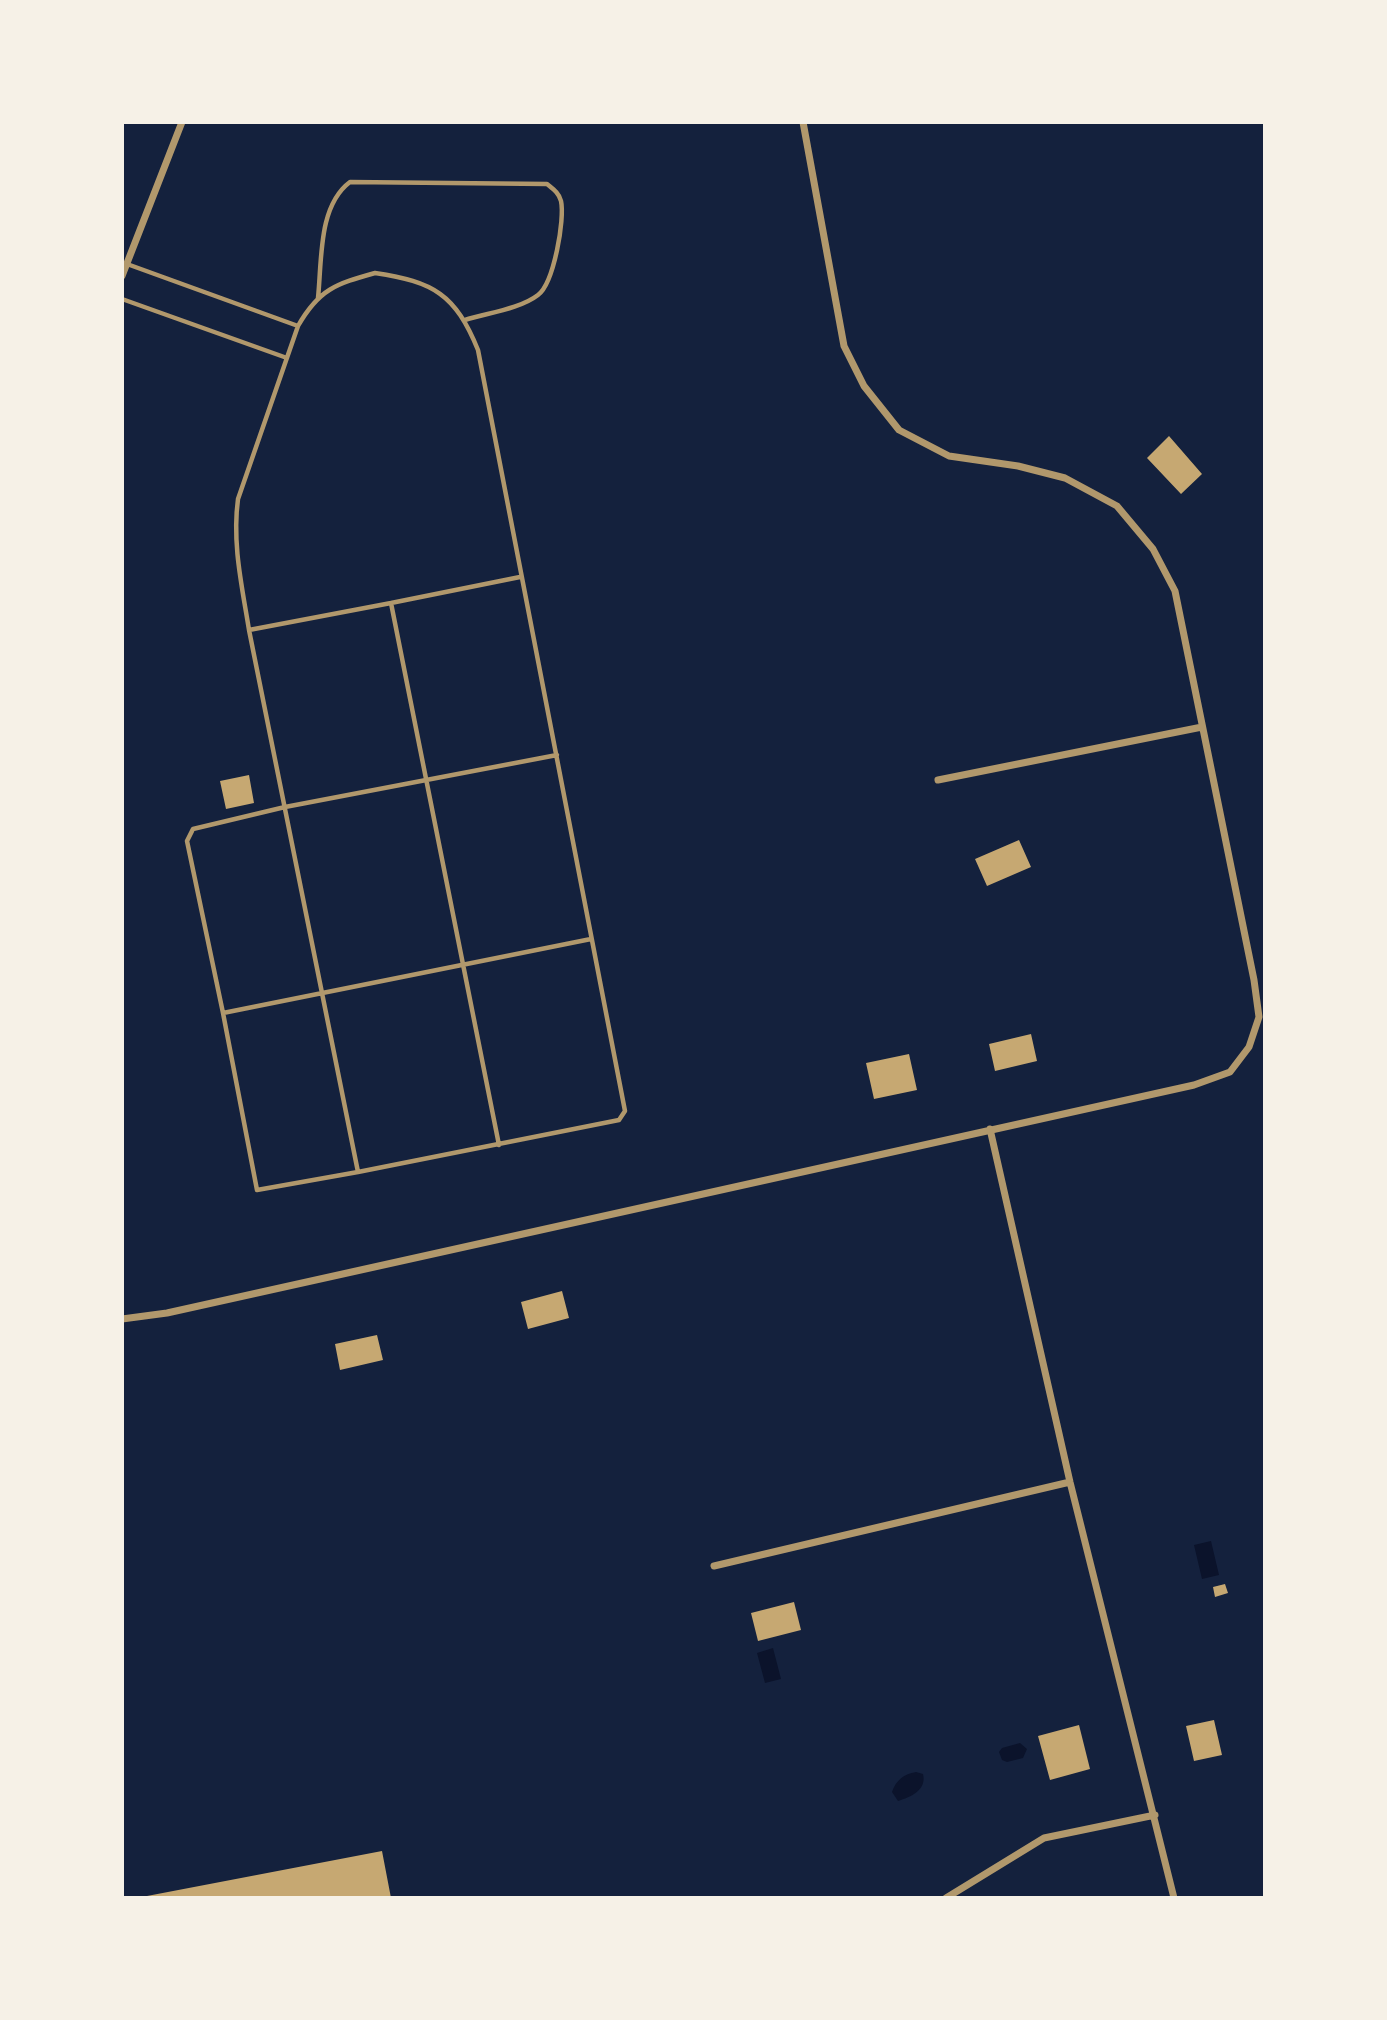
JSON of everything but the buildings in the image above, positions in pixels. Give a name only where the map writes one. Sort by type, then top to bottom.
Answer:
[{"type":"street","points":[[122,276],[182,122]]},
{"type":"street","points":[[122,1320],[167,1313],[1194,1085],[1230,1072],[1249,1046],[1259,1017],[1254,980],[1175,591],[1153,549],[1117,506],[1065,478],[1017,466],[949,456],[898,430],[864,386],[844,346],[803,122]]},
{"type":"street","points":[[938,780],[1202,727]]},
{"type":"street","points":[[990,1129],[1070,1482],[1174,1898]]},
{"type":"street","points":[[714,1566],[1070,1482]]},
{"type":"street","points":[[946,1898],[1044,1838],[1155,1815]]},
{"type":"lane","points":[[318,298],[326,230],[334,196],[350,181],[547,184],[556,191],[561,200],[561,216],[552,271],[545,288],[527,301],[465,320]]},
{"type":"lane","points":[[127,264],[298,326]]},
{"type":"lane","points":[[358,1172],[321,992],[285,807],[249,631],[236,552],[238,499],[298,326],[312,302],[338,284],[375,273],[413,279],[440,292],[465,320],[478,350],[520,577],[557,755],[625,1111],[619,1120],[499,1145],[358,1172],[257,1190],[188,835],[193,829],[285,807],[557,755]]},
{"type":"lane","points":[[122,299],[287,358]]},
{"type":"lane","points":[[249,631],[520,577]]},
{"type":"lane","points":[[391,603],[499,1145]]},
{"type":"lane","points":[[223,1013],[321,992],[464,967],[591,939]]},
{"type":"water","points":[[1211,1541],[1219,1575],[1202,1579],[1194,1545]]},
{"type":"water","points":[[773,1648],[781,1679],[765,1683],[757,1653]]},
{"type":"water","points":[[1020,1743],[1027,1749],[1023,1758],[1007,1762],[1002,1760],[999,1752],[1002,1748]]},
{"type":"water","points":[[916,1772],[923,1774],[924,1780],[920,1789],[898,1801],[892,1792],[896,1784],[904,1776]]}]
